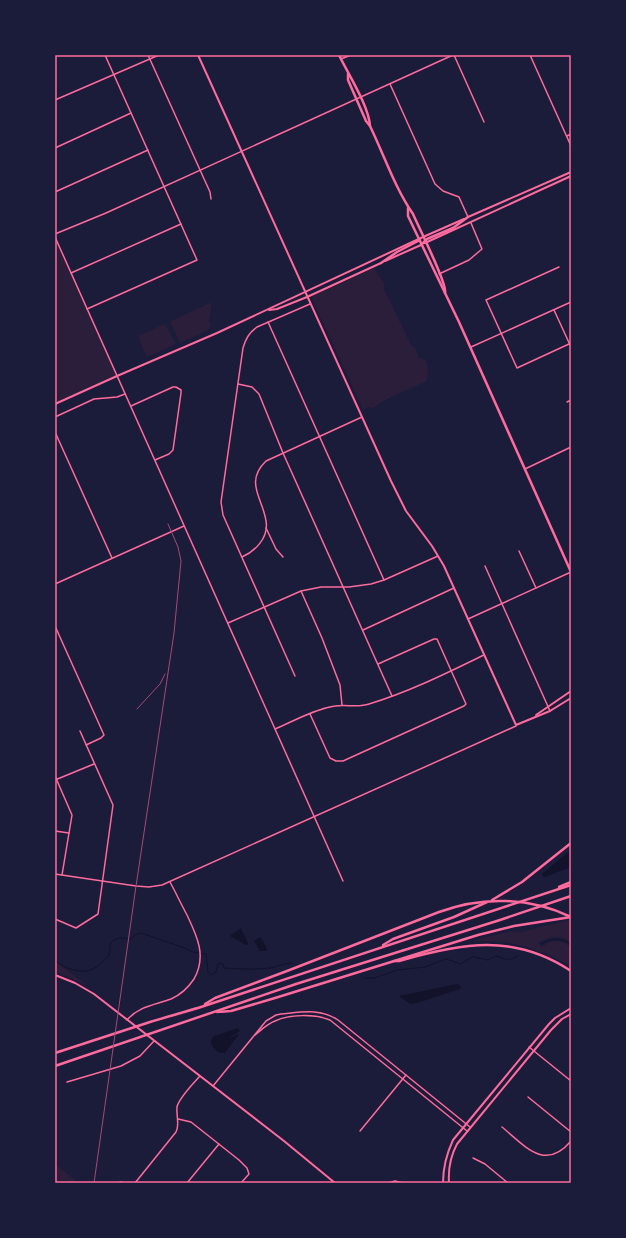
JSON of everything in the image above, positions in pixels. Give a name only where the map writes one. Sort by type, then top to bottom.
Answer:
[{"type":"main road","points":[[339,55],[352,79],[370,119],[370,126]]},
{"type":"main road","points":[[348,74],[348,80],[366,121],[370,126],[408,208],[413,214],[440,274],[446,290],[445,293]]},
{"type":"main road","points":[[408,208],[408,216],[445,293],[571,572]]},
{"type":"main road","points":[[421,245],[453,228],[468,217]]},
{"type":"main road","points":[[381,263],[423,237]]},
{"type":"main road","points":[[380,946],[393,939],[454,917],[495,898],[522,882],[571,843]]},
{"type":"main road","points":[[55,1053],[145,1023],[204,1006],[475,915],[506,907],[571,883]]},
{"type":"main road","points":[[55,1066],[213,1012],[571,896]]},
{"type":"main road","points":[[204,1006],[215,998],[451,908],[485,901],[516,901],[548,907],[571,918]]},
{"type":"main road","points":[[213,1012],[231,1011],[244,1008],[392,961],[501,929],[561,918],[571,918]]},
{"type":"main road","points":[[392,961],[399,961],[459,946],[490,945],[532,952],[571,971]]},
{"type":"street","points":[[87,309],[197,260],[105,55]]},
{"type":"street","points":[[148,55],[210,192],[211,200]]},
{"type":"street","points":[[55,100],[159,55]]},
{"type":"street","points":[[198,55],[400,501],[438,556],[516,725]]},
{"type":"street","points":[[341,59],[351,55]]},
{"type":"street","points":[[55,234],[106,213],[454,55],[484,122]]},
{"type":"street","points":[[530,55],[571,146]]},
{"type":"street","points":[[390,84],[433,181],[443,191],[459,197],[468,217]]},
{"type":"street","points":[[55,148],[131,113]]},
{"type":"street","points":[[567,136],[571,134]]},
{"type":"street","points":[[55,192],[148,150]]},
{"type":"street","points":[[423,237],[571,172]]},
{"type":"street","points":[[425,242],[470,223],[571,176]]},
{"type":"street","points":[[436,276],[468,261],[482,249],[470,223]]},
{"type":"street","points":[[71,273],[181,224]]},
{"type":"street","points":[[55,237],[342,880]]},
{"type":"street","points":[[55,404],[267,311],[419,240]]},
{"type":"street","points":[[267,311],[277,309],[307,297],[421,245]]},
{"type":"street","points":[[559,267],[486,300],[517,368],[569,344]]},
{"type":"street","points":[[470,348],[571,302]]},
{"type":"street","points":[[295,676],[223,515],[221,502],[243,348],[246,339],[257,327],[310,304]]},
{"type":"street","points":[[554,310],[571,347]]},
{"type":"street","points":[[268,322],[384,580]]},
{"type":"street","points":[[238,384],[252,387],[257,390],[282,453],[392,696]]},
{"type":"street","points":[[131,406],[173,387],[180,390],[181,393],[173,450],[170,454],[155,460]]},
{"type":"street","points":[[55,417],[94,399],[117,397],[125,394]]},
{"type":"street","points":[[567,402],[571,400]]},
{"type":"street","points":[[242,557],[255,549],[261,542],[266,528],[266,520],[256,489],[259,467],[266,461],[282,453],[362,417]]},
{"type":"street","points":[[55,432],[112,558]]},
{"type":"street","points":[[525,469],[571,447]]},
{"type":"street","points":[[55,584],[184,526]]},
{"type":"street","points":[[266,528],[276,549],[283,557]]},
{"type":"street","points":[[519,551],[536,588]]},
{"type":"street","points":[[228,623],[301,591],[321,587],[363,586],[384,580],[438,556]]},
{"type":"street","points":[[485,566],[550,711]]},
{"type":"street","points":[[468,619],[571,572]]},
{"type":"street","points":[[362,630],[454,588]]},
{"type":"street","points":[[301,591],[322,638],[340,685],[342,705]]},
{"type":"street","points":[[55,626],[104,735],[103,737],[86,745]]},
{"type":"street","points":[[310,714],[330,758],[336,761],[342,761],[466,704],[439,640],[436,638],[378,664]]},
{"type":"street","points":[[275,729],[326,708],[342,705],[367,705],[430,681],[484,655]]},
{"type":"street","points":[[534,717],[571,691]]},
{"type":"street","points":[[55,874],[149,887],[160,886],[550,711],[571,698]]},
{"type":"street","points":[[55,919],[76,928],[98,914],[103,881],[113,805],[80,731]]},
{"type":"street","points":[[56,780],[94,763]]},
{"type":"street","points":[[55,776],[72,815],[62,875]]},
{"type":"street","points":[[55,831],[68,834]]},
{"type":"street","points":[[127,1020],[138,1010],[171,999],[184,990],[195,976],[200,965],[200,952],[196,934],[170,882]]},
{"type":"street","points":[[55,975],[87,989],[284,1141],[335,1183]]},
{"type":"street","points":[[443,1183],[443,1167],[453,1140],[552,1021],[571,1008]]},
{"type":"street","points":[[213,1086],[262,1024],[276,1015],[310,1011],[325,1013],[338,1020],[470,1127]]},
{"type":"street","points":[[449,1183],[448,1170],[451,1156],[457,1144],[534,1050],[556,1025],[571,1014]]},
{"type":"street","points":[[253,1036],[271,1023],[282,1018],[310,1016],[323,1017],[335,1024],[467,1131]]},
{"type":"street","points":[[67,1082],[119,1067],[140,1056],[154,1041]]},
{"type":"street","points":[[529,1047],[571,1080]]},
{"type":"street","points":[[360,1131],[406,1075]]},
{"type":"street","points":[[135,1183],[178,1129],[177,1106],[200,1076]]},
{"type":"street","points":[[528,1096],[571,1132]]},
{"type":"street","points":[[178,1119],[191,1122],[247,1168],[249,1174],[241,1183]]},
{"type":"street","points":[[502,1127],[532,1152],[542,1155],[558,1153],[571,1141]]},
{"type":"street","points":[[188,1183],[219,1144]]},
{"type":"street","points":[[473,1158],[483,1162],[508,1183]]},
{"type":"street","points":[[388,1183],[395,1180],[403,1183]]},
{"type":"street","points":[[118,1183],[124,1183]]},
{"type":"shaded area","points":[[55,237],[117,376],[57,403],[55,399]]},
{"type":"shaded area","points":[[374,268],[385,285],[384,289],[411,345],[416,349],[418,357],[426,360],[428,370],[427,381],[385,400],[373,408],[369,407],[363,410],[312,299],[313,296]]},
{"type":"shaded area","points":[[212,302],[209,321],[211,325],[207,331],[180,343],[171,321]]},
{"type":"shaded area","points":[[165,324],[176,344],[147,357],[138,336]]},
{"type":"shaded area","points":[[571,850],[571,867],[545,877],[543,876],[542,874],[544,872]]},
{"type":"shaded area","points":[[565,921],[571,921],[571,943],[563,938],[554,937],[538,943],[542,947],[553,941],[568,945],[571,948],[571,967],[548,954],[520,945],[499,942],[471,941],[511,931],[521,932]]},
{"type":"shaded area","points":[[241,928],[248,943],[248,945],[230,936]]},
{"type":"shaded area","points":[[260,937],[267,949],[266,951],[260,951],[254,941]]},
{"type":"shaded area","points":[[55,961],[88,986],[55,971]]},
{"type":"shaded area","points":[[457,984],[461,986],[460,989],[417,1003],[410,1004],[399,996]]},
{"type":"shaded area","points":[[238,1028],[240,1031],[228,1038],[239,1034],[225,1053],[218,1052],[212,1046],[211,1040],[214,1036]]},
{"type":"shaded area","points":[[55,1164],[79,1183],[55,1183]]},
{"type":"waterway","points":[[55,961],[73,970],[91,970],[97,967],[108,956],[110,953],[111,942],[119,938],[131,939],[134,935],[141,933],[193,952],[206,954],[208,972],[211,975],[216,972],[218,964],[220,963],[223,964],[224,968],[253,969],[270,968],[292,963]]},
{"type":"waterway","points":[[541,944],[548,940],[556,939],[568,942],[571,945]]},
{"type":"waterway","points":[[364,978],[374,978],[398,970],[425,967],[446,959],[461,964],[472,957],[487,960],[496,956],[509,960],[518,956]]},
{"type":"railway","points":[[94,1183],[174,633],[181,561],[178,547],[168,524]]},
{"type":"railway","points":[[137,709],[160,684],[165,674]]}]
